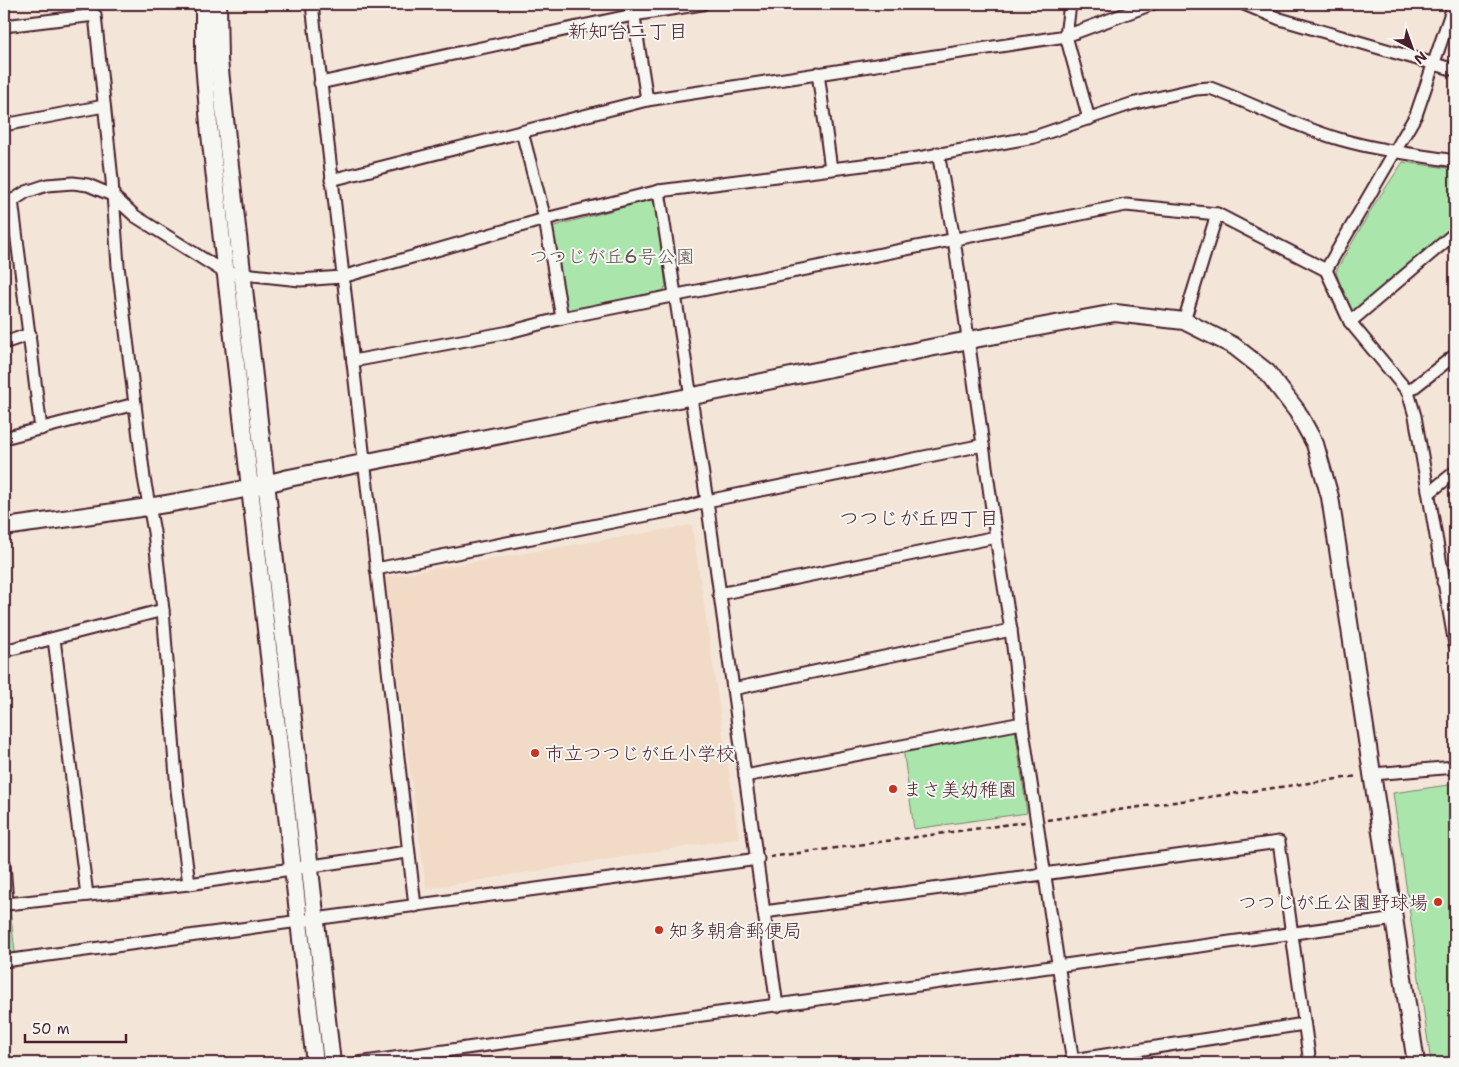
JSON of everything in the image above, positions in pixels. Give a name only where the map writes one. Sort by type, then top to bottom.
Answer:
[{"type":"street","points":[[204,4],[204,62],[208,125],[224,272],[258,486],[309,866],[332,1063]]},
{"type":"street","points":[[218,4],[219,60],[242,273],[258,486],[292,869],[315,1063]]},
{"type":"street","points":[[312,4],[414,906]]},
{"type":"street","points":[[320,83],[633,9],[702,4]]},
{"type":"street","points":[[1070,4],[1066,36],[1089,119]]},
{"type":"street","points":[[331,180],[647,100],[1066,36],[1150,4]]},
{"type":"street","points":[[1244,4],[1280,19],[1455,70]]},
{"type":"street","points":[[1326,270],[1416,115],[1454,4]]},
{"type":"street","points":[[633,9],[647,100]]},
{"type":"street","points":[[4,26],[95,15],[112,195],[135,404],[163,610],[177,790],[189,884]]},
{"type":"street","points":[[818,73],[831,169]]},
{"type":"street","points":[[40,429],[30,334],[8,203],[26,192],[47,186],[73,183],[88,185],[112,195],[135,216],[224,272],[300,280],[342,277],[544,219],[659,191],[918,158],[1034,137],[1139,102],[1196,89],[1210,88],[1300,126],[1339,139],[1396,152],[1455,161]]},
{"type":"street","points":[[4,125],[104,106]]},
{"type":"street","points":[[522,132],[544,219],[562,318]]},
{"type":"street","points":[[938,153],[954,239],[1011,630],[1022,723],[1073,1062],[1304,1024]]},
{"type":"street","points":[[659,191],[707,501],[777,1006]]},
{"type":"street","points":[[352,361],[509,332],[562,318],[1126,205],[1216,214],[1326,270],[1350,322],[1408,392],[1415,416],[1455,645]]},
{"type":"street","points":[[1184,321],[1216,214]]},
{"type":"street","points":[[1350,322],[1455,234]]},
{"type":"street","points":[[4,527],[149,506],[258,486],[969,340],[1115,313],[1184,321],[1234,346],[1267,372],[1297,410],[1315,444],[1330,497],[1365,775],[1395,919],[1416,1063]]},
{"type":"street","points":[[4,343],[30,334]]},
{"type":"street","points":[[1408,392],[1455,355]]},
{"type":"street","points":[[4,438],[135,404]]},
{"type":"street","points":[[376,569],[983,446]]},
{"type":"street","points":[[1429,494],[1455,472]]},
{"type":"street","points":[[719,594],[996,537]]},
{"type":"street","points":[[1443,582],[1455,578]]},
{"type":"street","points":[[4,650],[54,639],[163,610]]},
{"type":"street","points":[[733,689],[1011,630]]},
{"type":"street","points":[[54,639],[87,895]]},
{"type":"street","points":[[745,776],[1022,723]]},
{"type":"street","points":[[1365,775],[1455,767]]},
{"type":"street","points":[[764,912],[1279,842],[1310,1063]]},
{"type":"street","points":[[4,863],[8,904],[189,884],[408,852]]},
{"type":"street","points":[[4,961],[758,859]]},
{"type":"street","points":[[358,1063],[1395,919]]},
{"type":"path","points":[[758,859],[1365,775]]},
{"type":"shaded area","points":[[692,525],[739,838],[426,889],[384,577]]},
{"type":"green space","points":[[1403,162],[1455,169],[1455,225],[1350,322],[1336,271],[1374,205]]},
{"type":"green space","name":"つつじが丘6号公園","points":[[650,200],[655,204],[666,286],[663,291],[567,310],[562,307],[551,227]]},
{"type":"green space","points":[[1015,729],[1027,813],[914,829],[903,748]]},
{"type":"green space","points":[[1455,784],[1455,1063],[1431,1063],[1393,793]]},
{"type":"green space","points":[[4,860],[16,960],[4,961]]},
{"type":"place","name":"市立つつじが丘小学校","points":[[535,753]]},
{"type":"place","name":"まさ美幼稚園","points":[[893,789]]},
{"type":"place","name":"つつじが丘公園野球場","points":[[1438,902]]},
{"type":"place","name":"知多朝倉郵便局","points":[[659,930]]},
{"type":"district","name":"新知台二丁目","points":[[628,31]]},
{"type":"district","name":"つつじが丘四丁目","points":[[919,518]]}]
